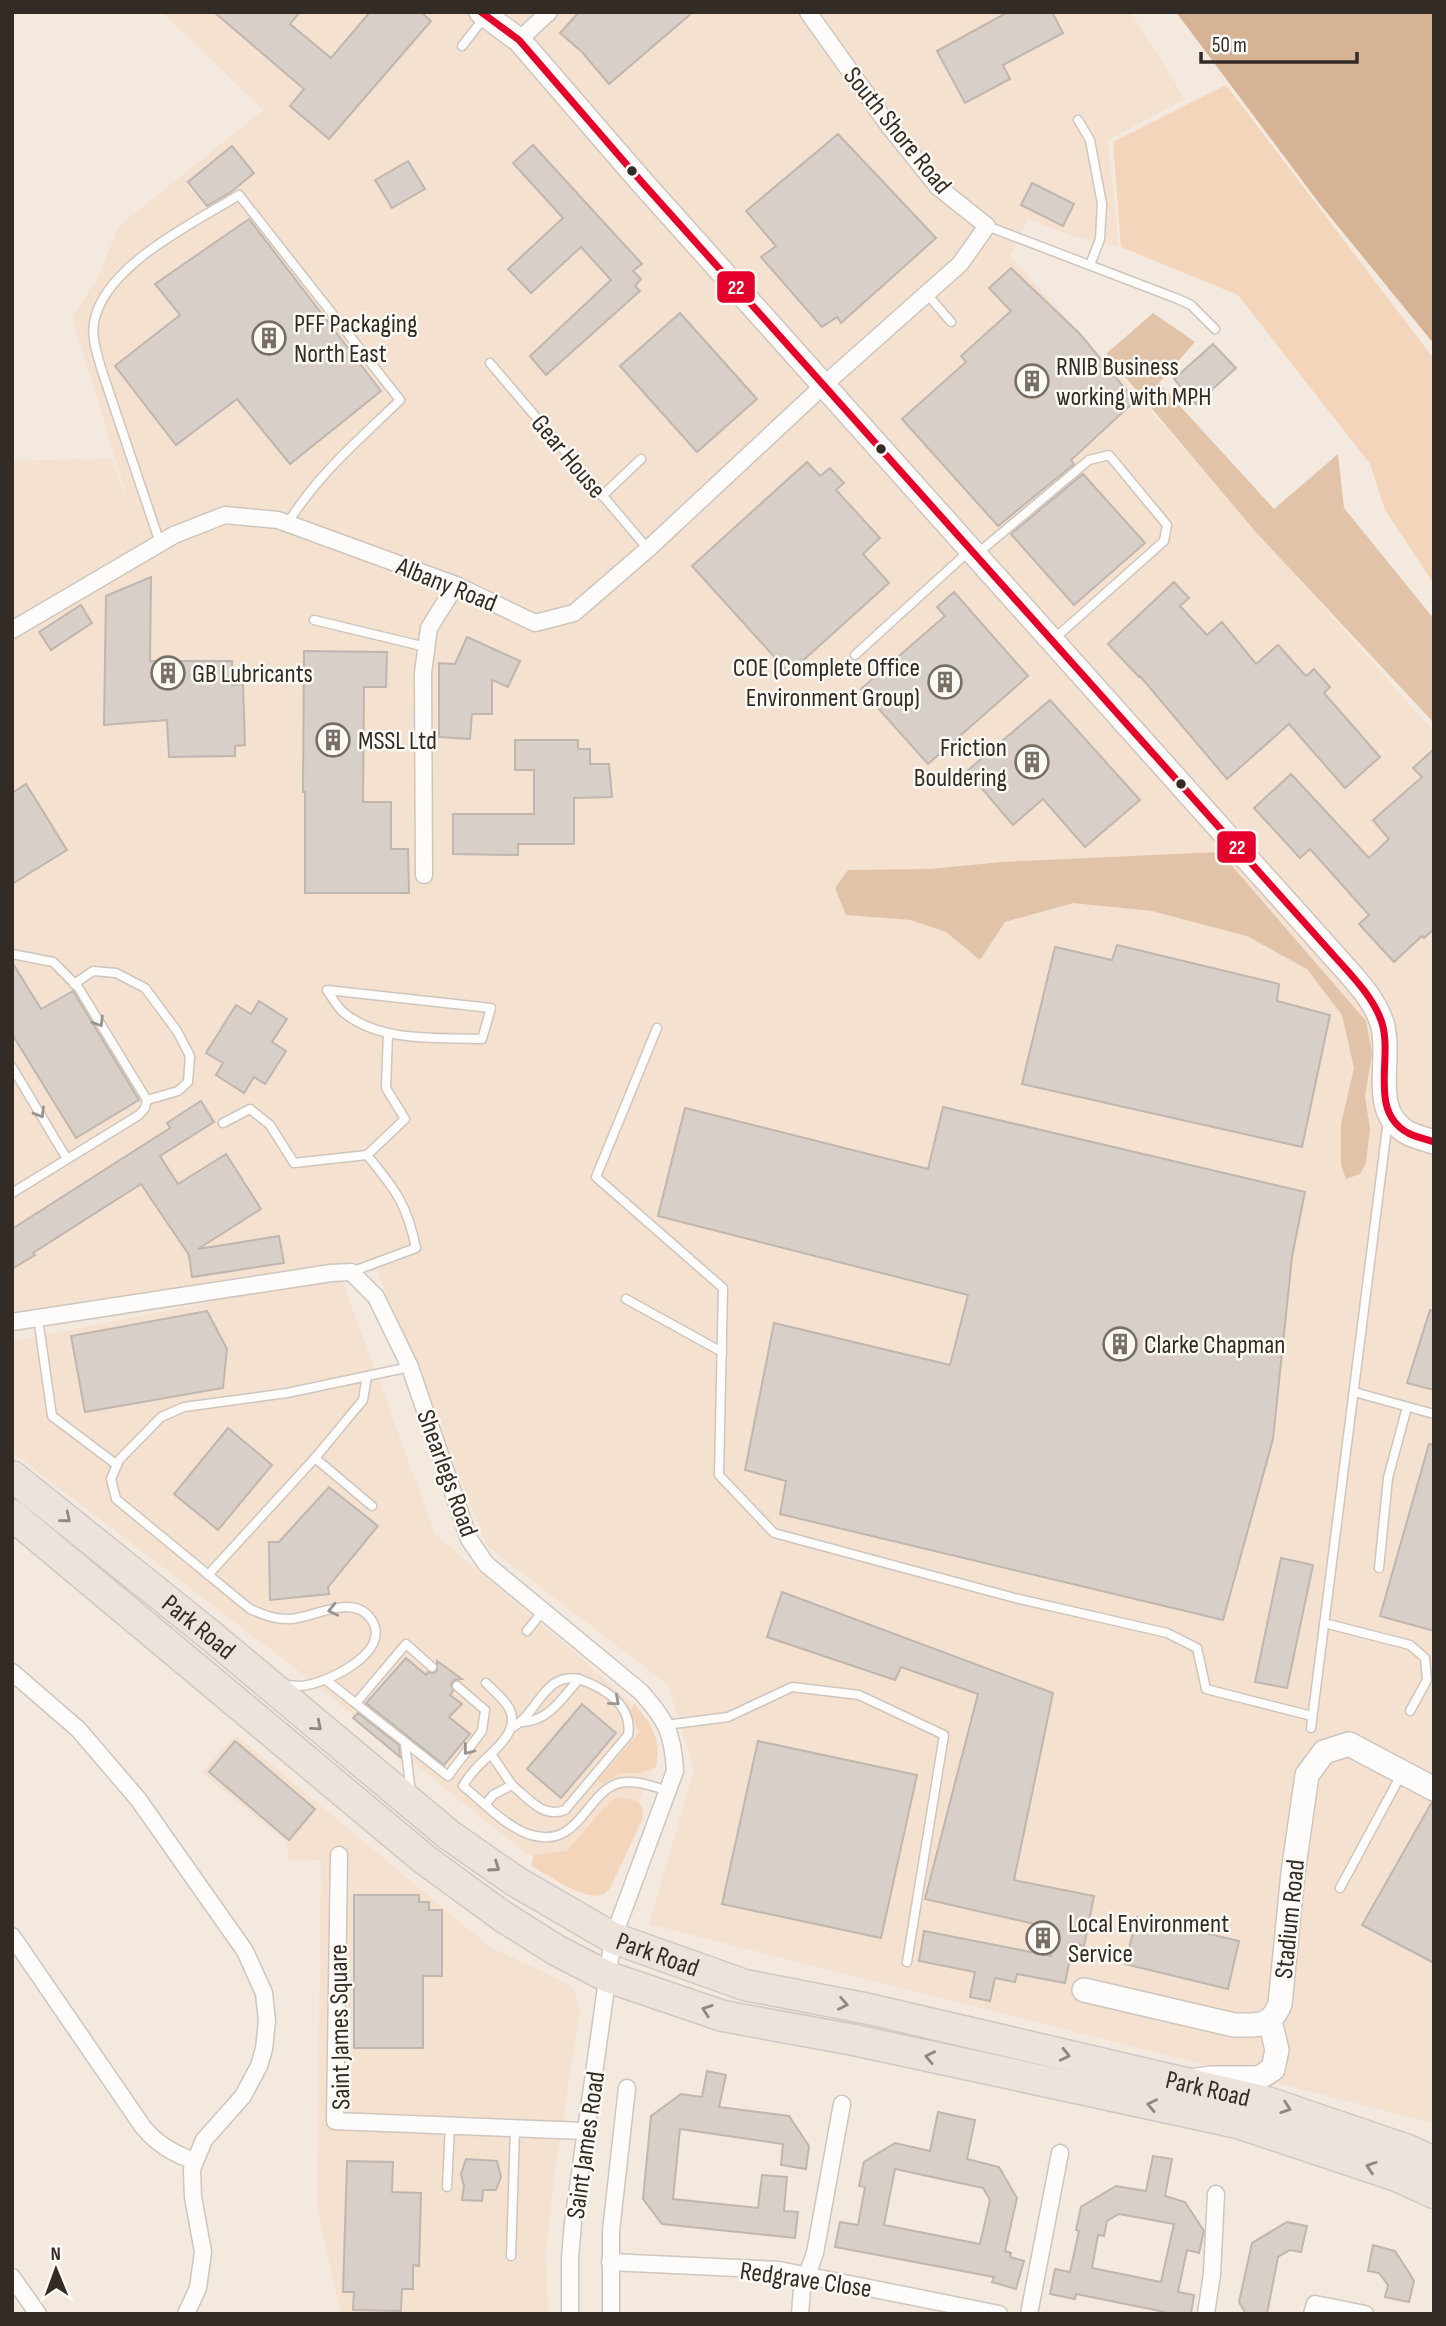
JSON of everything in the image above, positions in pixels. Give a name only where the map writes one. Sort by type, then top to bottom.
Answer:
[{"type":"highway","name":"Park Road","points":[[12,1476],[449,1835],[515,1881],[613,1938],[745,1984],[869,2009],[1267,2102],[1408,2150],[1434,2162]]},
{"type":"highway","name":"Park Road","points":[[12,1515],[424,1859],[502,1916],[556,1950],[608,1977],[723,2016],[1238,2123],[1397,2176],[1434,2193]]},
{"type":"highway","points":[[801,2031],[809,1998]]},
{"type":"street","points":[[519,40],[549,12]]},
{"type":"street","name":"South Shore Road","points":[[808,12],[889,125],[938,187],[987,226]]},
{"type":"street","points":[[483,14],[519,40],[1365,992],[1381,1020],[1387,1040],[1384,1102],[1389,1114],[1396,1125],[1409,1134],[1434,1142]]},
{"type":"street","points":[[825,384],[960,264],[987,226]]},
{"type":"street","name":"Albany Road","points":[[12,630],[174,535],[225,515],[278,520],[456,585],[535,623],[574,613],[648,550],[825,384]]},
{"type":"street","points":[[424,875],[423,673],[429,628],[456,585]]},
{"type":"street","points":[[12,1322],[351,1272]]},
{"type":"street","name":"Shearlegs Road","points":[[351,1272],[376,1297],[410,1367],[469,1539],[486,1564],[641,1692],[662,1716],[666,1725],[673,1745],[675,1770],[613,1938]]},
{"type":"street","points":[[12,1672],[78,1730],[138,1799],[245,1951],[261,1983],[267,2021],[259,2066],[243,2096],[204,2140],[192,2169],[193,2197],[201,2235],[203,2262],[198,2288],[186,2314]]},
{"type":"street","name":"Stadium Road","points":[[1270,2021],[1280,2004],[1293,1873],[1307,1775],[1324,1752],[1349,1744],[1434,1789]]},
{"type":"street","name":"Saint James Square","points":[[339,1855],[335,2121],[586,2131]]},
{"type":"street","points":[[12,1936],[150,2137],[170,2152],[194,2161]]},
{"type":"street","name":"Saint James Road","points":[[570,2314],[573,2223],[613,1938]]},
{"type":"street","points":[[1084,1990],[1234,2025],[1256,2025],[1270,2021],[1277,2050],[1273,2069],[1259,2078],[1211,2078],[1183,2082]]},
{"type":"street","points":[[611,2314],[611,2231],[627,2088]]},
{"type":"street","points":[[800,2314],[800,2300],[806,2275],[815,2253],[842,2104]]},
{"type":"street","points":[[1029,2314],[1059,2153]]},
{"type":"street","points":[[1206,2314],[1212,2274],[1216,2194]]},
{"type":"street","name":"Redgrave Close","points":[[610,2262],[762,2269],[806,2275],[999,2314]]},
{"type":"street","points":[[12,2277],[38,2314]]},
{"type":"street","points":[[1312,2314],[1315,2304],[1365,2314]]},
{"type":"lane","points":[[462,46],[483,14]]},
{"type":"lane","points":[[1078,121],[1090,140],[1102,204],[1100,239],[1090,265]]},
{"type":"lane","points":[[160,543],[102,371],[93,324],[107,290],[150,249],[239,195],[400,400],[320,477],[301,501],[288,524]]},
{"type":"lane","points":[[987,226],[1191,305],[1214,329]]},
{"type":"lane","points":[[927,294],[951,322]]},
{"type":"lane","name":"Gear House","points":[[490,363],[648,550]]},
{"type":"lane","points":[[856,655],[973,552],[1089,460],[1109,455],[1167,525],[1164,541],[1052,640]]},
{"type":"lane","points":[[603,496],[641,459]]},
{"type":"lane","points":[[314,620],[426,647]]},
{"type":"lane","points":[[12,954],[53,962],[74,984],[148,1100]]},
{"type":"lane","points":[[74,984],[93,971],[116,973],[145,988],[177,1031],[190,1056],[188,1082],[178,1091],[148,1100]]},
{"type":"lane","points":[[327,990],[491,1008],[482,1040],[388,1034],[359,1023],[341,1011],[327,990]]},
{"type":"lane","points":[[657,1028],[596,1177],[723,1288],[719,1475],[774,1533],[1016,1598],[1167,1633],[1197,1648],[1206,1689],[1312,1716]]},
{"type":"lane","points":[[223,1123],[250,1110],[270,1125],[295,1163],[367,1155],[405,1119],[386,1088],[388,1034]]},
{"type":"lane","points":[[12,1067],[67,1159]]},
{"type":"lane","points":[[12,1193],[139,1115],[148,1100]]},
{"type":"lane","points":[[1311,1728],[1389,1114]]},
{"type":"lane","points":[[351,1272],[416,1248],[404,1208],[395,1189],[367,1155]]},
{"type":"lane","points":[[626,1300],[722,1352]]},
{"type":"lane","points":[[38,1318],[52,1416],[117,1465]]},
{"type":"lane","points":[[267,1683],[301,1686],[326,1679],[361,1659],[371,1650],[376,1640],[373,1620],[362,1609],[353,1606],[295,1619],[280,1619],[250,1609],[116,1499],[111,1479],[119,1460],[161,1417],[184,1407],[287,1393],[410,1367]]},
{"type":"lane","points":[[208,1575],[363,1401],[367,1376]]},
{"type":"lane","points":[[1354,1392],[1434,1414]]},
{"type":"lane","points":[[1379,1567],[1388,1478],[1408,1407]]},
{"type":"lane","points":[[315,1458],[372,1506]]},
{"type":"lane","points":[[527,1631],[543,1611]]},
{"type":"lane","points":[[1324,1623],[1410,1645],[1425,1658],[1427,1680],[1410,1711]]},
{"type":"lane","points":[[356,1703],[406,1644],[432,1667]]},
{"type":"lane","points":[[491,1754],[512,1785],[545,1812],[556,1814],[565,1810],[628,1735],[630,1722],[624,1709],[596,1685],[579,1679],[560,1678],[552,1682],[523,1722]]},
{"type":"lane","points":[[326,1679],[448,1776],[482,1731],[485,1710],[457,1686]]},
{"type":"lane","points":[[511,1728],[523,1722],[535,1722],[544,1718],[579,1679]]},
{"type":"lane","points":[[486,1683],[510,1710],[513,1720],[511,1728],[463,1786],[514,1826],[530,1835],[550,1836],[564,1833],[575,1825],[608,1789],[617,1784],[626,1782],[669,1791]]},
{"type":"lane","points":[[666,1725],[728,1717],[792,1687],[859,1695],[944,1735],[907,1962]]},
{"type":"lane","points":[[405,1744],[412,1805]]},
{"type":"lane","points":[[1340,1888],[1402,1773]]},
{"type":"lane","points":[[486,1804],[493,1795],[512,1785]]},
{"type":"lane","points":[[447,2187],[450,2125]]},
{"type":"lane","points":[[510,2256],[515,2128]]},
{"type":"shaded area","points":[[162,12],[1131,12],[1185,99],[1108,140],[1119,247],[1075,237],[1028,219],[1010,256],[1144,403],[1434,732],[1434,2123],[649,1924],[694,1770],[668,1685],[487,1546],[377,1271],[341,1277],[435,1534],[627,1699],[647,1725],[657,1760],[600,1892],[527,1854],[300,1672],[12,1452],[12,1341],[318,1281],[12,1325],[12,461],[111,458],[131,509],[72,317],[98,277],[119,226],[263,110]]},
{"type":"shaded area","points":[[1176,12],[1434,12],[1434,344],[1319,203]]},
{"type":"shaded area","points":[[1226,85],[1434,359],[1434,584],[1385,510],[1370,464],[1238,295],[1121,247],[1113,142]]},
{"type":"shaded area","points":[[1153,313],[1195,342],[1159,383],[1274,509],[1338,454],[1344,508],[1434,619],[1434,723],[1254,530],[1106,354]]},
{"type":"shaded area","points":[[1220,852],[1366,1021],[1372,1053],[1365,1096],[1370,1129],[1366,1163],[1360,1174],[1346,1179],[1341,1165],[1341,1124],[1354,1068],[1342,1015],[1307,969],[1247,936],[1152,911],[1073,903],[1005,922],[980,960],[946,932],[911,920],[846,915],[835,888],[848,870],[930,869],[1002,862]]},
{"type":"shaded area","points":[[634,1703],[654,1732],[657,1747],[656,1767],[639,1773],[620,1773],[603,1784],[598,1780],[640,1732],[630,1714]]},
{"type":"shaded area","points":[[235,1734],[490,1947],[572,1986],[580,2009],[555,2171],[546,2253],[548,2314],[341,2314],[317,2208],[321,1860],[289,1861],[287,1842],[202,1773]]},
{"type":"shaded area","points":[[616,1798],[633,1799],[642,1806],[643,1818],[610,1888],[605,1893],[594,1896],[585,1894],[531,1866],[534,1855],[567,1851]]},
{"type":"building","points":[[214,12],[300,12],[290,24],[331,58],[370,12],[421,12],[431,21],[329,139],[290,106],[304,89]]},
{"type":"building","points":[[579,12],[693,12],[609,84],[582,52],[560,33]]},
{"type":"building","points":[[1008,12],[1052,12],[1063,33],[1003,65],[1010,79],[965,103],[937,51]]},
{"type":"building","points":[[838,134],[936,238],[841,323],[837,317],[822,327],[761,257],[776,246],[746,211]]},
{"type":"building","points":[[533,145],[642,264],[633,271],[641,279],[635,286],[640,291],[546,375],[530,356],[611,280],[581,247],[531,293],[508,269],[563,218],[513,163]]},
{"type":"building","points":[[232,146],[254,173],[231,192],[207,206],[188,182]]},
{"type":"building","points":[[408,161],[425,189],[392,208],[375,180]]},
{"type":"building","points":[[1032,183],[1074,204],[1063,226],[1021,205]]},
{"type":"building","name":"PFF Packaging North East","points":[[249,219],[381,391],[290,464],[237,399],[176,445],[115,366],[180,315],[155,284]]},
{"type":"building","name":"RNIB Business working with MPH","points":[[1011,268],[1080,334],[1135,401],[1071,460],[1074,464],[998,526],[902,419],[966,362],[961,356],[1011,311],[989,288]]},
{"type":"building","points":[[680,313],[757,399],[697,452],[620,366]]},
{"type":"building","points":[[1213,344],[1236,368],[1196,404],[1174,379]]},
{"type":"building","points":[[807,462],[820,476],[830,468],[844,483],[836,490],[880,538],[863,554],[889,583],[789,673],[692,566]]},
{"type":"building","points":[[1083,474],[1145,543],[1074,605],[1011,534]]},
{"type":"building","name":"GB Lubricants","points":[[151,577],[150,661],[232,661],[232,685],[243,684],[245,745],[235,746],[235,756],[169,757],[167,720],[104,725],[106,596]]},
{"type":"building","points":[[1174,582],[1189,598],[1180,606],[1207,635],[1222,622],[1256,664],[1278,645],[1306,676],[1314,669],[1330,687],[1324,693],[1380,757],[1345,788],[1289,724],[1227,779],[1140,676],[1108,644]]},
{"type":"building","name":"COE (Complete Office Environment Group)","points":[[954,592],[1028,676],[928,764],[861,689],[945,616],[937,607]]},
{"type":"building","points":[[81,605],[92,623],[51,650],[39,632]]},
{"type":"building","points":[[467,637],[520,661],[508,687],[492,680],[492,714],[472,714],[470,739],[439,737],[439,663],[455,664]]},
{"type":"building","points":[[304,651],[387,652],[386,687],[364,687],[363,802],[391,802],[391,849],[408,849],[409,893],[305,893]]},
{"type":"building","name":"Friction Bouldering","points":[[1050,700],[1140,800],[1085,847],[1043,799],[1013,825],[967,771]]},
{"type":"building","points":[[515,740],[578,740],[578,749],[590,749],[590,764],[609,764],[612,797],[574,798],[574,844],[518,844],[518,855],[453,854],[453,814],[534,814],[534,770],[515,770]]},
{"type":"building","points":[[1434,749],[1434,929],[1424,938],[1422,936],[1394,962],[1359,924],[1369,915],[1310,849],[1300,858],[1254,808],[1291,774],[1369,858],[1389,839],[1373,820],[1422,777],[1413,768]]},
{"type":"building","points":[[26,784],[67,850],[12,884],[12,793]]},
{"type":"building","points":[[1117,945],[1279,984],[1277,1001],[1330,1015],[1302,1147],[1022,1084],[1055,947],[1112,960]]},
{"type":"building","points":[[12,962],[41,1009],[73,991],[139,1100],[76,1138],[12,1034]]},
{"type":"building","points":[[259,1001],[287,1019],[272,1042],[286,1051],[265,1084],[254,1077],[244,1093],[216,1075],[223,1063],[206,1053],[236,1005],[251,1014]]},
{"type":"building","points":[[201,1101],[214,1122],[160,1156],[178,1184],[226,1154],[261,1209],[198,1249],[279,1236],[284,1263],[192,1277],[189,1255],[141,1184],[12,1269],[12,1229],[170,1128],[167,1123]]},
{"type":"building","name":"Clarke Chapman","points":[[943,1107],[1305,1192],[1292,1257],[1273,1439],[1223,1620],[780,1514],[786,1481],[745,1470],[774,1323],[950,1365],[968,1295],[658,1216],[685,1108],[928,1169]]},
{"type":"building","points":[[1430,1310],[1434,1311],[1434,1390],[1407,1383]]},
{"type":"building","points":[[207,1311],[227,1349],[223,1388],[85,1412],[71,1336]]},
{"type":"building","points":[[228,1428],[272,1465],[218,1530],[174,1494]]},
{"type":"building","points":[[1429,1444],[1434,1445],[1434,1631],[1380,1616]]},
{"type":"building","points":[[329,1487],[378,1526],[328,1587],[329,1594],[270,1600],[269,1542],[279,1542]]},
{"type":"building","points":[[1281,1558],[1313,1565],[1287,1688],[1255,1682]]},
{"type":"building","points":[[782,1592],[1053,1693],[1014,1880],[1094,1896],[1084,1946],[1073,1943],[1065,1983],[1017,1974],[1015,1982],[995,1978],[990,2001],[970,1997],[975,1972],[919,1961],[924,1931],[1051,1956],[1056,1929],[925,1899],[978,1694],[901,1667],[895,1680],[767,1637]]},
{"type":"building","points":[[406,1658],[426,1675],[428,1672],[437,1671],[437,1661],[462,1679],[454,1680],[451,1684],[453,1691],[450,1695],[462,1704],[449,1717],[470,1734],[444,1765],[366,1703]]},
{"type":"building","points":[[582,1704],[616,1733],[561,1798],[527,1769]]},
{"type":"building","points":[[358,1713],[399,1745],[400,1757],[353,1718]]},
{"type":"building","points":[[235,1741],[315,1809],[289,1840],[209,1772]]},
{"type":"building","points":[[758,1741],[917,1775],[881,1938],[722,1904]]},
{"type":"building","points":[[1432,1802],[1434,1803],[1434,1963],[1362,1925]]},
{"type":"building","points":[[354,1895],[419,1895],[419,1902],[429,1902],[429,1910],[442,1910],[442,1976],[423,1976],[423,2048],[354,2048]]},
{"type":"building","points":[[1137,1917],[1239,1941],[1228,1989],[1125,1964]]},
{"type":"building","points":[[707,2071],[726,2075],[719,2107],[789,2116],[809,2146],[806,2169],[781,2165],[783,2144],[680,2129],[673,2199],[758,2208],[762,2175],[787,2177],[784,2211],[798,2212],[795,2238],[662,2224],[643,2199],[651,2116],[681,2094],[702,2097]]},
{"type":"building","points":[[938,2112],[975,2120],[967,2159],[999,2167],[1017,2198],[1005,2251],[1011,2253],[1010,2257],[1024,2261],[1016,2289],[992,2282],[994,2277],[835,2247],[840,2222],[858,2225],[865,2187],[859,2186],[864,2162],[895,2143],[930,2151]],"holes":[[[895,2169],[983,2188],[990,2200],[980,2244],[884,2225]]]},
{"type":"building","points":[[1153,2156],[1172,2159],[1165,2196],[1185,2202],[1204,2231],[1199,2253],[1187,2250],[1178,2292],[1194,2295],[1191,2314],[1165,2314],[1076,2294],[1075,2299],[1050,2294],[1055,2269],[1070,2272],[1081,2207],[1116,2186],[1146,2191]],"holes":[[[1119,2214],[1174,2224],[1161,2282],[1092,2268],[1098,2235],[1104,2236],[1107,2221]]]},
{"type":"building","points":[[466,2159],[497,2161],[501,2177],[496,2190],[483,2190],[482,2201],[462,2200],[464,2186],[461,2174]]},
{"type":"building","points":[[347,2161],[393,2162],[392,2192],[421,2193],[419,2266],[413,2265],[413,2289],[402,2289],[401,2311],[353,2310],[354,2292],[343,2292]]},
{"type":"building","points":[[1287,2222],[1307,2226],[1301,2252],[1290,2250],[1278,2257],[1267,2314],[1246,2314],[1239,2302],[1252,2243]]},
{"type":"building","points":[[1373,2245],[1395,2251],[1408,2271],[1414,2281],[1409,2302],[1385,2297],[1388,2285],[1379,2273],[1368,2271]]},
{"type":"transit line","name":"22","points":[[481,12],[519,40],[640,180],[1359,984],[1382,1023],[1385,1037],[1385,1098],[1389,1112],[1396,1123],[1408,1133],[1434,1142]]},
{"type":"place","name":"PFF Packaging North East","points":[[269,338]]},
{"type":"place","name":"RNIB Business working with MPH","points":[[1032,381]]},
{"type":"place","name":"GB Lubricants","points":[[168,673]]},
{"type":"place","name":"COE (Complete Office Environment Group)","points":[[945,682]]},
{"type":"place","name":"MSSL Ltd","points":[[333,740]]},
{"type":"place","name":"Friction Bouldering","points":[[1032,762]]},
{"type":"place","name":"Clarke Chapman","points":[[1120,1344]]},
{"type":"place","name":"Local Environment Service","points":[[1043,1938]]}]
